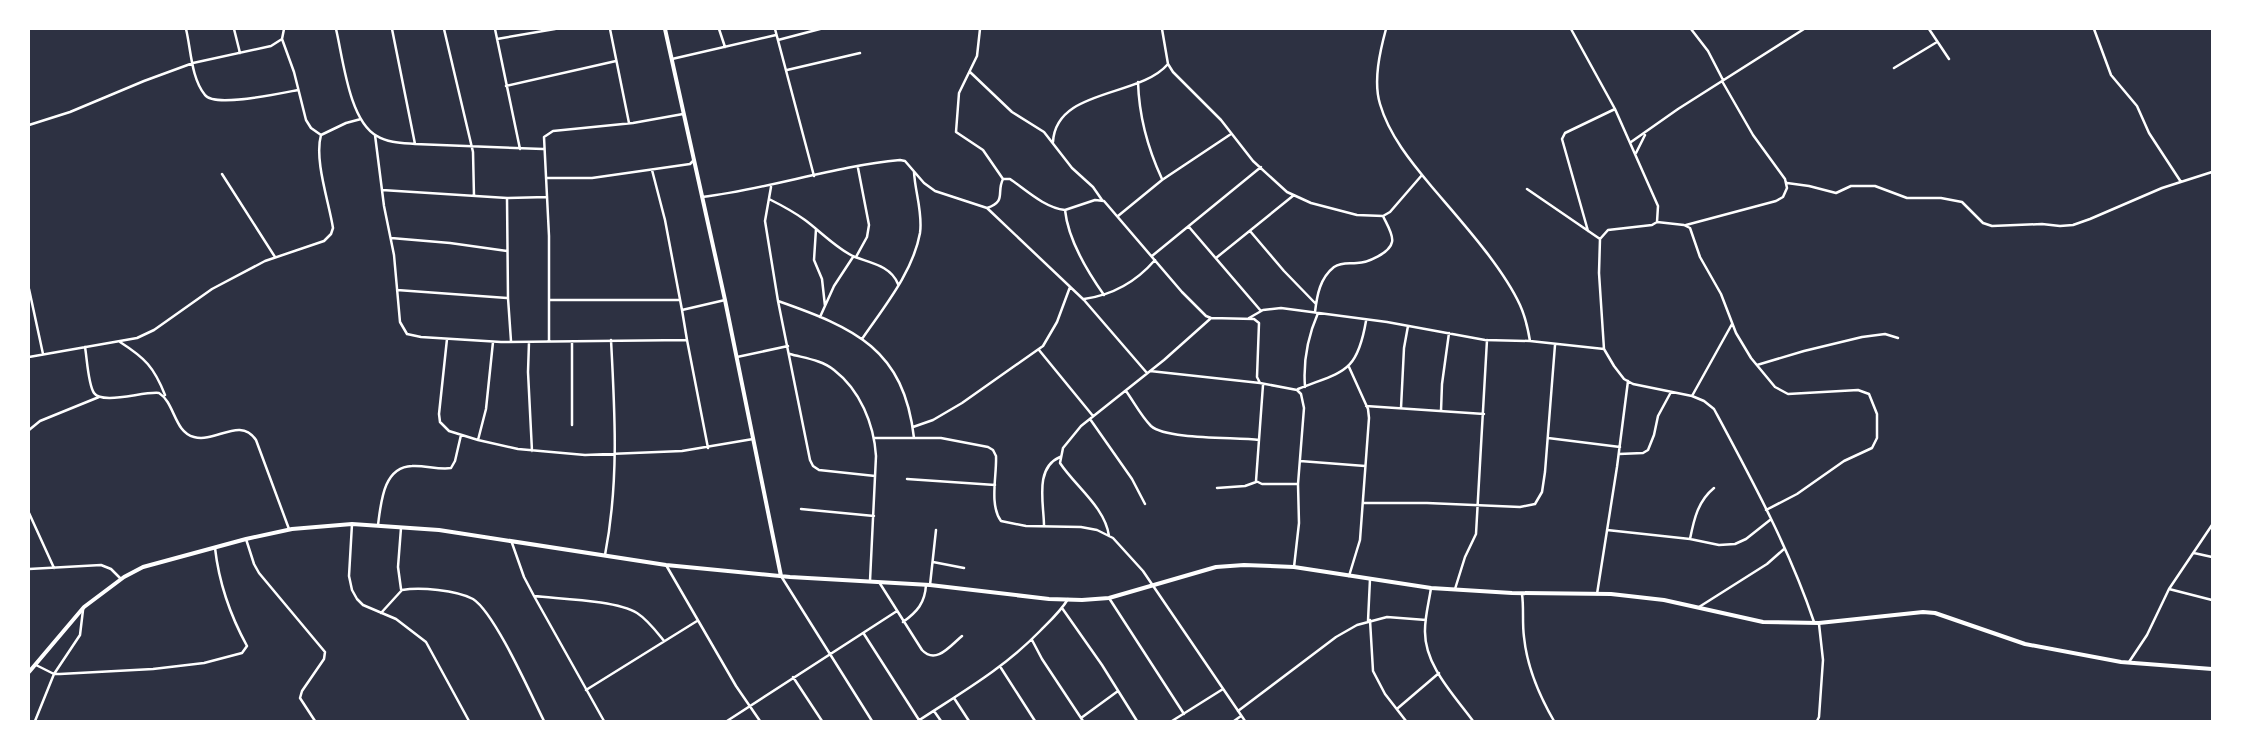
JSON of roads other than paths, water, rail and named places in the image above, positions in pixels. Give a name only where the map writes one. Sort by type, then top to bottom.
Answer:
[{"type":"main road","points":[[665,29],[725,300],[781,576]]},
{"type":"main road","points":[[29,672],[84,607],[121,579],[144,567],[246,539],[289,530],[352,524],[439,530],[666,565],[781,576],[928,585],[1068,600],[1109,598],[1216,567],[1244,565],[1294,567],[1454,590],[1522,594],[1597,594],[1664,600],[1763,622],[1816,622],[1908,612],[1935,613],[2025,644],[2129,662],[2212,669]]},
{"type":"street","points":[[186,29],[199,86],[205,96],[213,101],[298,90]]},
{"type":"street","points":[[234,29],[240,53]]},
{"type":"street","points":[[284,29],[282,39],[286,46],[306,120],[311,128],[321,135]]},
{"type":"street","points":[[336,29],[346,76],[361,119],[375,136],[386,222],[391,238],[400,322],[408,334],[413,336],[493,342],[687,340]]},
{"type":"street","points":[[392,29],[415,144]]},
{"type":"street","points":[[444,29],[472,147],[474,196]]},
{"type":"street","points":[[495,29],[520,149]]},
{"type":"street","points":[[497,40],[555,29]]},
{"type":"street","points":[[610,29],[629,124]]},
{"type":"street","points":[[720,29],[725,47]]},
{"type":"street","points":[[775,29],[788,70],[814,176]]},
{"type":"street","points":[[778,40],[820,29]]},
{"type":"street","points":[[980,29],[977,56],[959,92],[956,132],[983,150],[1003,178],[1000,200],[995,206],[987,208]]},
{"type":"street","points":[[1162,29],[1168,64],[1208,105],[1249,157],[1287,192],[1332,209],[1369,217],[1383,216],[1396,206],[1422,175]]},
{"type":"street","points":[[1386,29],[1379,56],[1379,103],[1401,147],[1513,290],[1526,319],[1530,341]]},
{"type":"street","points":[[1571,29],[1615,109],[1636,153],[1658,206],[1657,222]]},
{"type":"street","points":[[1692,29],[1708,51],[1737,110],[1787,183],[1786,194],[1776,201],[1686,225],[1657,222],[1652,225],[1608,230],[1600,239],[1599,265],[1604,349],[1614,366],[1633,384],[1692,396],[1704,401],[1714,410],[1754,483],[1816,622],[1823,660],[1819,717],[1817,721]]},
{"type":"street","points":[[1631,142],[1645,134],[1678,108],[1804,29]]},
{"type":"street","points":[[1929,29],[1949,60]]},
{"type":"street","points":[[2094,29],[2111,75],[2137,106],[2149,133],[2181,182]]},
{"type":"street","points":[[672,58],[776,36]]},
{"type":"street","points":[[29,125],[70,112],[193,63],[271,46],[282,39]]},
{"type":"street","points":[[1894,68],[1937,42]]},
{"type":"street","points":[[788,70],[860,53]]},
{"type":"street","points":[[506,86],[616,61]]},
{"type":"street","points":[[1052,142],[1054,128],[1064,114],[1081,104],[1155,76],[1168,64]]},
{"type":"street","points":[[970,72],[1012,112],[1031,122],[1052,142],[1072,168],[1093,187],[1182,292],[1206,316],[1211,318],[1254,319],[1259,323],[1257,377],[1261,384],[1256,482]]},
{"type":"street","points":[[1138,82],[1139,104],[1144,125],[1154,162],[1162,180]]},
{"type":"street","points":[[1588,231],[1562,139],[1565,133],[1615,109]]},
{"type":"street","points":[[549,341],[549,236],[543,149],[544,136],[553,131],[629,124],[684,114]]},
{"type":"street","points":[[29,357],[137,338],[154,330],[212,289],[265,261],[324,241],[331,234],[333,228],[321,168],[319,142],[321,135],[346,123],[361,119]]},
{"type":"street","points":[[1118,216],[1162,180],[1212,144],[1231,134]]},
{"type":"street","points":[[1636,153],[1645,134]]},
{"type":"street","points":[[375,136],[395,142],[415,144],[543,149]]},
{"type":"street","points":[[546,178],[592,178],[690,164],[695,160]]},
{"type":"street","points":[[702,197],[771,186],[900,160],[905,161],[935,191],[987,208],[1084,300],[1147,373]]},
{"type":"street","points":[[820,317],[841,272],[855,257],[867,238],[869,226],[858,168]]},
{"type":"street","points":[[1152,256],[1261,168]]},
{"type":"street","points":[[652,170],[665,220],[708,448]]},
{"type":"street","points":[[862,339],[907,269],[920,233],[920,214],[914,171]]},
{"type":"street","points":[[1787,183],[1836,193],[1860,184],[1875,186],[1906,198],[1941,198],[1962,202],[1983,223],[2000,226],[2030,224],[2073,225],[2144,195],[2212,172]]},
{"type":"street","points":[[222,174],[275,258]]},
{"type":"street","points":[[1003,178],[1010,179],[1048,204],[1065,210],[1095,200],[1103,201]]},
{"type":"street","points":[[771,186],[765,221],[778,301],[813,466],[829,472],[875,476]]},
{"type":"street","points":[[1527,189],[1600,239]]},
{"type":"street","points":[[382,190],[508,198],[547,197]]},
{"type":"street","points":[[1216,258],[1294,195]]},
{"type":"street","points":[[508,198],[508,298],[512,342]]},
{"type":"street","points":[[769,199],[806,220],[855,257],[883,268],[895,277],[898,284]]},
{"type":"street","points":[[1065,210],[1066,221],[1081,255],[1104,295]]},
{"type":"street","points":[[1305,387],[1306,354],[1317,312],[1316,304],[1322,280],[1335,266],[1346,263],[1363,263],[1390,247],[1392,236],[1383,216]]},
{"type":"street","points":[[1686,225],[1691,229],[1700,257],[1721,294],[1732,324],[1757,365],[1775,387],[1788,394],[1858,390],[1869,394],[1873,401],[1878,426],[1877,438],[1872,448],[1836,466],[1797,494],[1766,510]]},
{"type":"street","points":[[1189,226],[1261,311]]},
{"type":"street","points":[[816,229],[814,260],[822,279],[825,306]]},
{"type":"street","points":[[1250,231],[1284,271],[1316,304]]},
{"type":"street","points":[[391,238],[463,244],[507,251]]},
{"type":"street","points":[[1084,300],[1104,295],[1127,285],[1139,277],[1155,260]]},
{"type":"street","points":[[913,427],[933,420],[962,403],[1039,350],[1047,341],[1057,322],[1070,287]]},
{"type":"street","points":[[29,289],[43,354]]},
{"type":"street","points":[[397,290],[508,298]]},
{"type":"street","points":[[549,300],[679,300]]},
{"type":"street","points":[[682,310],[725,300]]},
{"type":"street","points":[[778,301],[820,317],[862,339],[880,352],[897,377],[907,397],[914,438]]},
{"type":"street","points":[[1248,319],[1261,311],[1281,308],[1408,326],[1487,340],[1530,341],[1604,349]]},
{"type":"street","points":[[1109,536],[1106,524],[1094,505],[1060,463],[1063,448],[1072,435],[1211,318]]},
{"type":"street","points":[[1150,370],[1297,390],[1336,375],[1349,366],[1358,353],[1366,320]]},
{"type":"street","points":[[1692,396],[1732,324]]},
{"type":"street","points":[[1401,408],[1404,348],[1408,326]]},
{"type":"street","points":[[1441,412],[1442,384],[1449,333]]},
{"type":"street","points":[[1757,365],[1862,337],[1885,334],[1898,338]]},
{"type":"street","points":[[447,339],[440,422],[449,431],[461,435],[532,451],[616,455],[708,448],[753,439]]},
{"type":"street","points":[[605,557],[612,510],[616,455],[611,340]]},
{"type":"street","points":[[1454,590],[1465,557],[1476,534],[1487,340]]},
{"type":"street","points":[[572,341],[572,425]]},
{"type":"street","points":[[120,342],[148,362],[159,380],[179,424],[191,436],[196,438],[208,437],[240,429],[252,433],[289,530]]},
{"type":"street","points":[[478,440],[486,409],[493,342]]},
{"type":"street","points":[[529,342],[528,372],[532,451]]},
{"type":"street","points":[[1363,503],[1426,503],[1520,507],[1535,504],[1542,492],[1555,345]]},
{"type":"street","points":[[736,358],[788,346]]},
{"type":"street","points":[[85,347],[92,388],[94,394],[99,398]]},
{"type":"street","points":[[1039,350],[1092,418],[1132,479],[1145,504]]},
{"type":"street","points":[[790,354],[834,369],[859,399],[869,418],[875,438],[874,516],[870,581]]},
{"type":"street","points":[[1349,366],[1366,406],[1369,418],[1360,540],[1349,576]]},
{"type":"street","points":[[1597,594],[1620,448],[1628,381]]},
{"type":"street","points":[[1126,390],[1142,415],[1158,431],[1179,435],[1259,440]]},
{"type":"street","points":[[1294,567],[1299,524],[1298,484],[1304,408],[1301,394],[1297,390]]},
{"type":"street","points":[[29,430],[40,421],[99,398],[114,398],[158,392],[166,399]]},
{"type":"street","points":[[1619,454],[1643,453],[1648,450],[1654,435],[1658,416],[1671,392]]},
{"type":"street","points":[[1366,406],[1484,414]]},
{"type":"street","points":[[378,525],[388,478],[401,468],[411,466],[451,468],[455,461],[461,435]]},
{"type":"street","points":[[875,438],[941,438],[988,447],[996,456],[997,516],[1001,521],[1008,524],[1081,527],[1097,530],[1114,538],[1134,559],[1152,584],[1245,721]]},
{"type":"street","points":[[1548,438],[1620,448]]},
{"type":"street","points":[[1044,526],[1044,475],[1049,464],[1060,457]]},
{"type":"street","points":[[1300,460],[1365,466]]},
{"type":"street","points":[[907,479],[995,485]]},
{"type":"street","points":[[1217,488],[1236,488],[1256,482],[1262,484],[1298,484]]},
{"type":"street","points":[[1690,539],[1697,510],[1708,493],[1714,488]]},
{"type":"street","points":[[801,509],[874,516]]},
{"type":"street","points":[[29,513],[54,568]]},
{"type":"street","points":[[1607,530],[1690,539],[1709,543],[1735,544],[1746,539],[1770,520]]},
{"type":"street","points":[[352,524],[349,576],[352,590],[357,599],[363,605],[396,619],[426,642],[469,721]]},
{"type":"street","points":[[2129,662],[2147,635],[2169,589],[2212,525]]},
{"type":"street","points":[[401,526],[398,567],[402,590]]},
{"type":"street","points":[[903,622],[918,611],[920,602],[926,594],[933,562],[936,530]]},
{"type":"street","points":[[246,539],[259,573],[325,652],[324,659],[302,691],[300,698],[315,721]]},
{"type":"street","points":[[512,542],[534,596],[604,721]]},
{"type":"street","points":[[34,664],[54,674],[153,669],[204,663],[232,657],[245,651],[247,646],[235,623],[222,589],[215,548]]},
{"type":"street","points":[[1698,608],[1767,564],[1784,549]]},
{"type":"street","points":[[2194,553],[2212,557]]},
{"type":"street","points":[[933,562],[964,568]]},
{"type":"street","points":[[666,565],[736,686],[760,721]]},
{"type":"street","points":[[29,569],[104,566],[111,569],[121,579]]},
{"type":"street","points":[[781,576],[872,721]]},
{"type":"street","points":[[1370,579],[1369,621],[1372,671],[1385,694],[1406,721]]},
{"type":"street","points":[[878,582],[927,656],[934,657],[940,654],[962,636]]},
{"type":"street","points":[[381,613],[402,590],[412,588],[459,594],[473,600],[483,608],[517,665],[544,721]]},
{"type":"street","points":[[1431,588],[1426,620],[1426,645],[1439,673],[1473,721]]},
{"type":"street","points":[[2169,589],[2212,600]]},
{"type":"street","points":[[1522,594],[1524,635],[1533,681],[1554,721]]},
{"type":"street","points":[[534,596],[590,602],[630,610],[647,622],[664,641]]},
{"type":"street","points":[[1109,598],[1184,714]]},
{"type":"street","points":[[864,634],[918,721],[1001,668],[1032,640],[1068,600]]},
{"type":"street","points":[[35,721],[54,674],[80,635],[84,607]]},
{"type":"street","points":[[1062,608],[1119,690],[1137,721]]},
{"type":"street","points":[[727,721],[793,677],[864,634],[896,611]]},
{"type":"street","points":[[1238,711],[1336,637],[1357,625],[1388,617],[1426,620]]},
{"type":"street","points":[[586,690],[697,621]]},
{"type":"street","points":[[1032,640],[1042,659],[1082,720],[1119,690]]},
{"type":"street","points":[[1001,668],[1035,721]]},
{"type":"street","points":[[1397,708],[1439,673]]},
{"type":"street","points":[[793,677],[822,721]]},
{"type":"street","points":[[1172,721],[1223,690]]},
{"type":"street","points":[[954,698],[969,721]]},
{"type":"street","points":[[934,711],[941,721]]},
{"type":"street","points":[[1234,721],[1241,716]]}]
